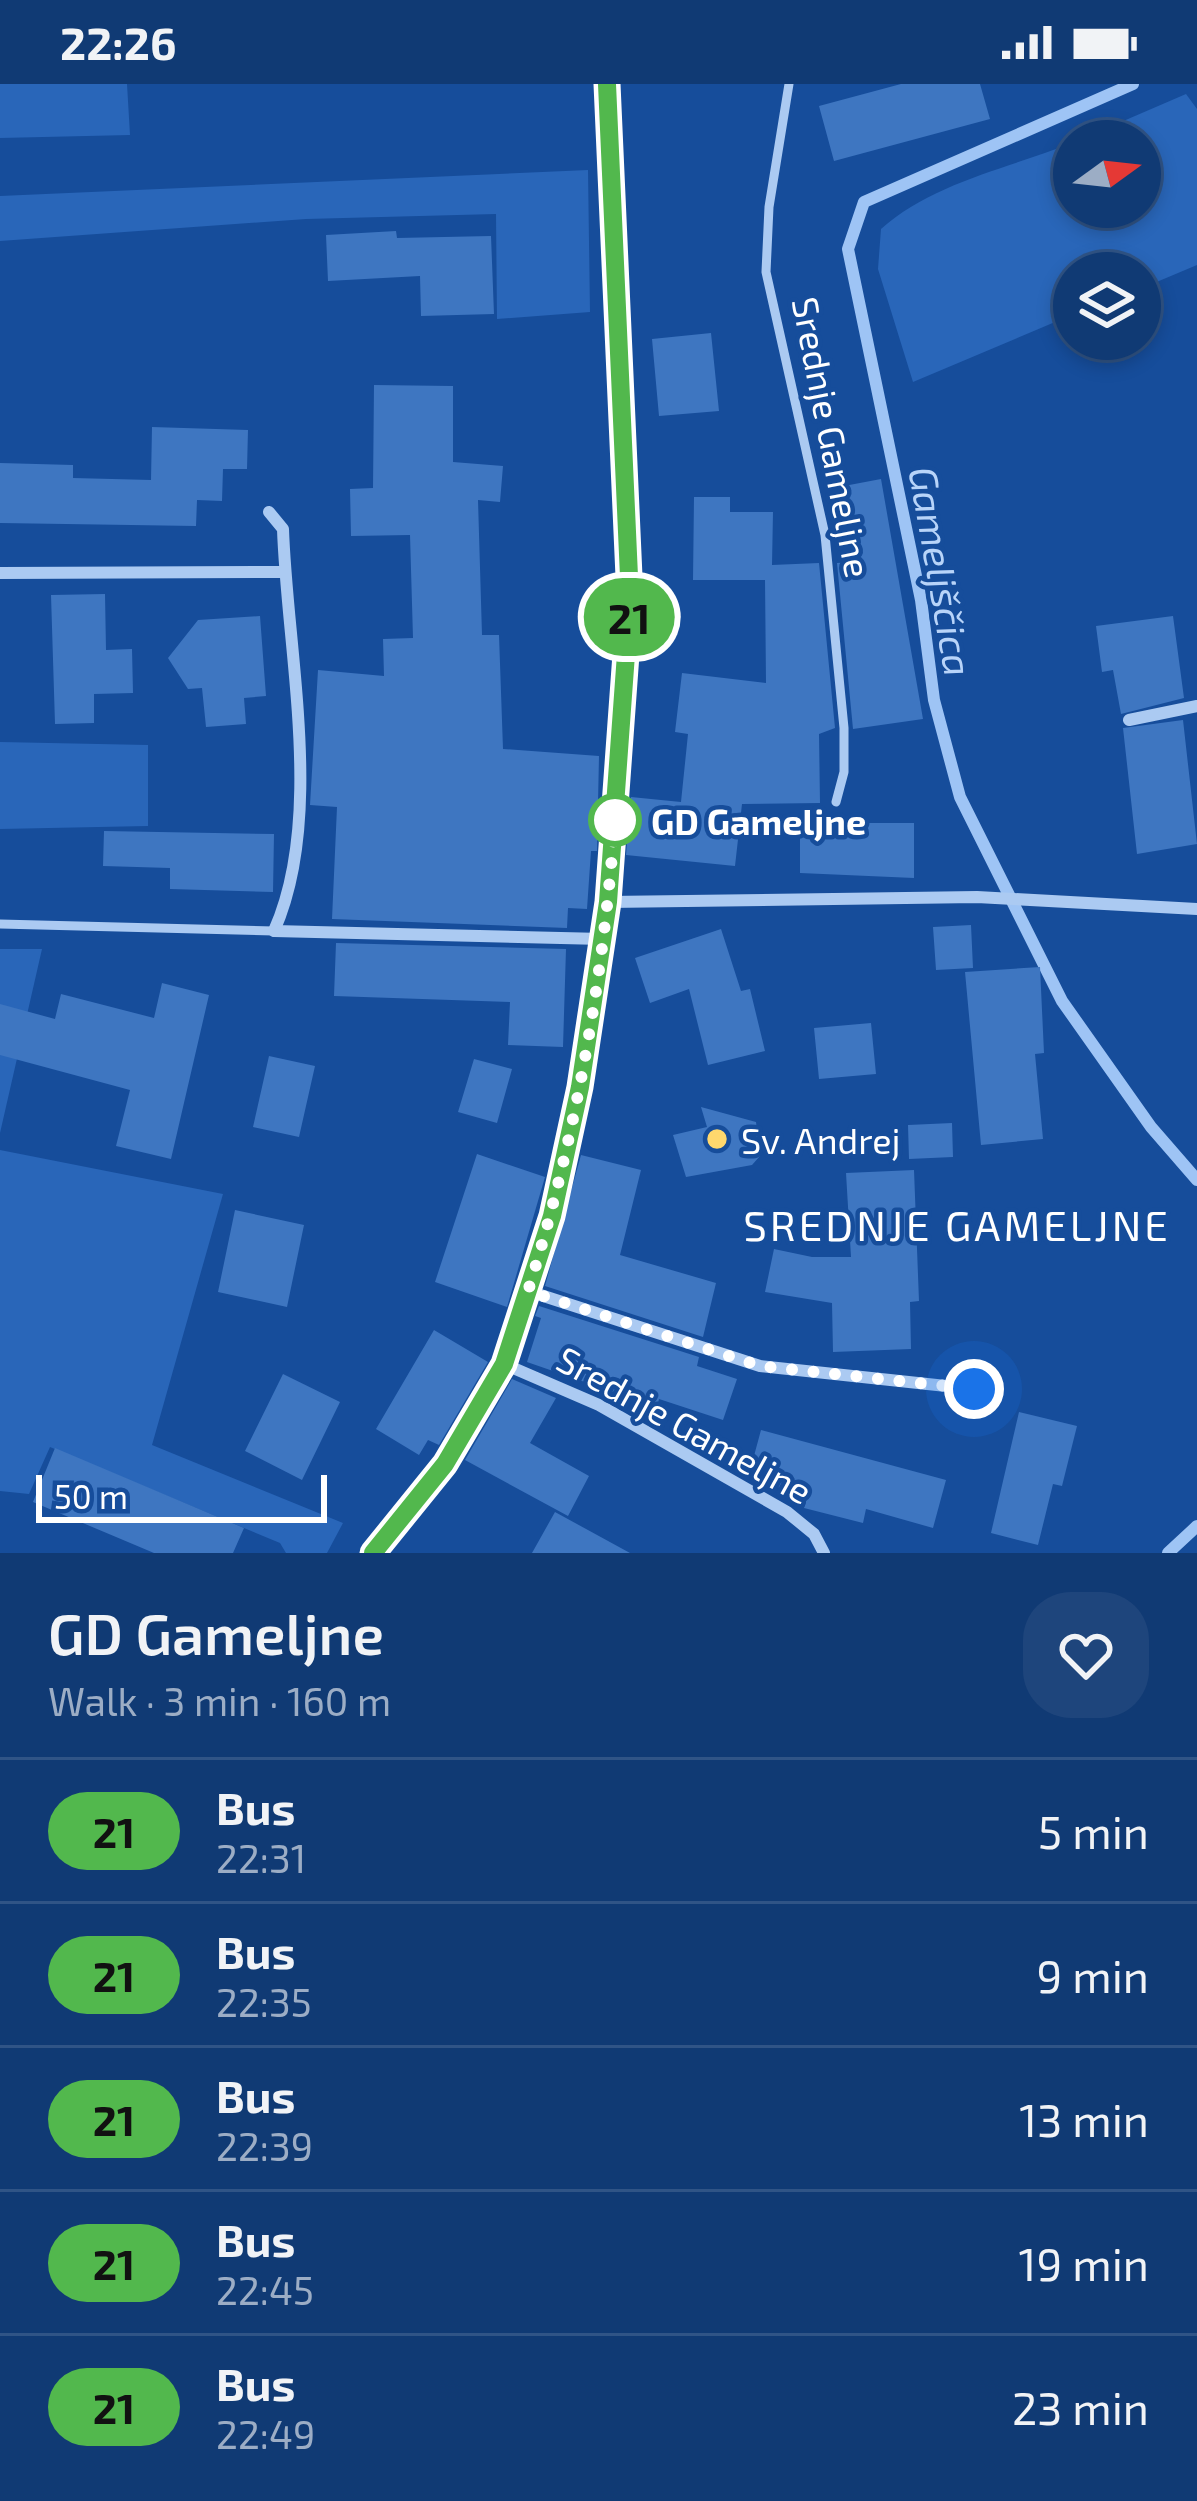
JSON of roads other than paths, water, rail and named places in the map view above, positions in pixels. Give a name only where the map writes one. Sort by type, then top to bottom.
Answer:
[{"type":"street","name":"Srednje Gameljne","points":[[373,1553],[445,1464],[504,1364],[552,1216],[580,1087],[608,902],[630,576],[607,84]]},
{"type":"street","points":[[269,512],[283,529],[300,782],[288,899],[274,931],[603,939]]},
{"type":"street","points":[[0,573],[285,572]]},
{"type":"street","points":[[1129,720],[1196,711]]},
{"type":"street","points":[[608,902],[977,897],[1197,909]]},
{"type":"street","name":"Srednje Gameljne","points":[[528,1291],[760,1366],[974,1389]]},
{"type":"street","name":"Srednje Gameljne","points":[[504,1364],[599,1405],[787,1512],[814,1534],[824,1553]]},
{"type":"lane","name":"Srednje Gameljne","points":[[789,84],[769,208],[766,272],[825,536],[844,728],[836,802]]},
{"type":"lane","points":[[0,924],[274,931]]},
{"type":"waterway","name":"Gameljščica","points":[[1133,84],[864,202],[848,249],[921,600],[934,700],[960,797],[1062,1001],[1151,1127],[1197,1180]]},
{"type":"waterway","name":"Gameljščica","points":[[1168,1553],[1197,1526]]},
{"type":"place","name":"GD Gameljne","points":[[615,820]]},
{"type":"place","name":"Sv. Andrej","points":[[717,1139]]},
{"type":"district","name":"SREDNJE GAMELJNE","points":[[957,1224]]}]
